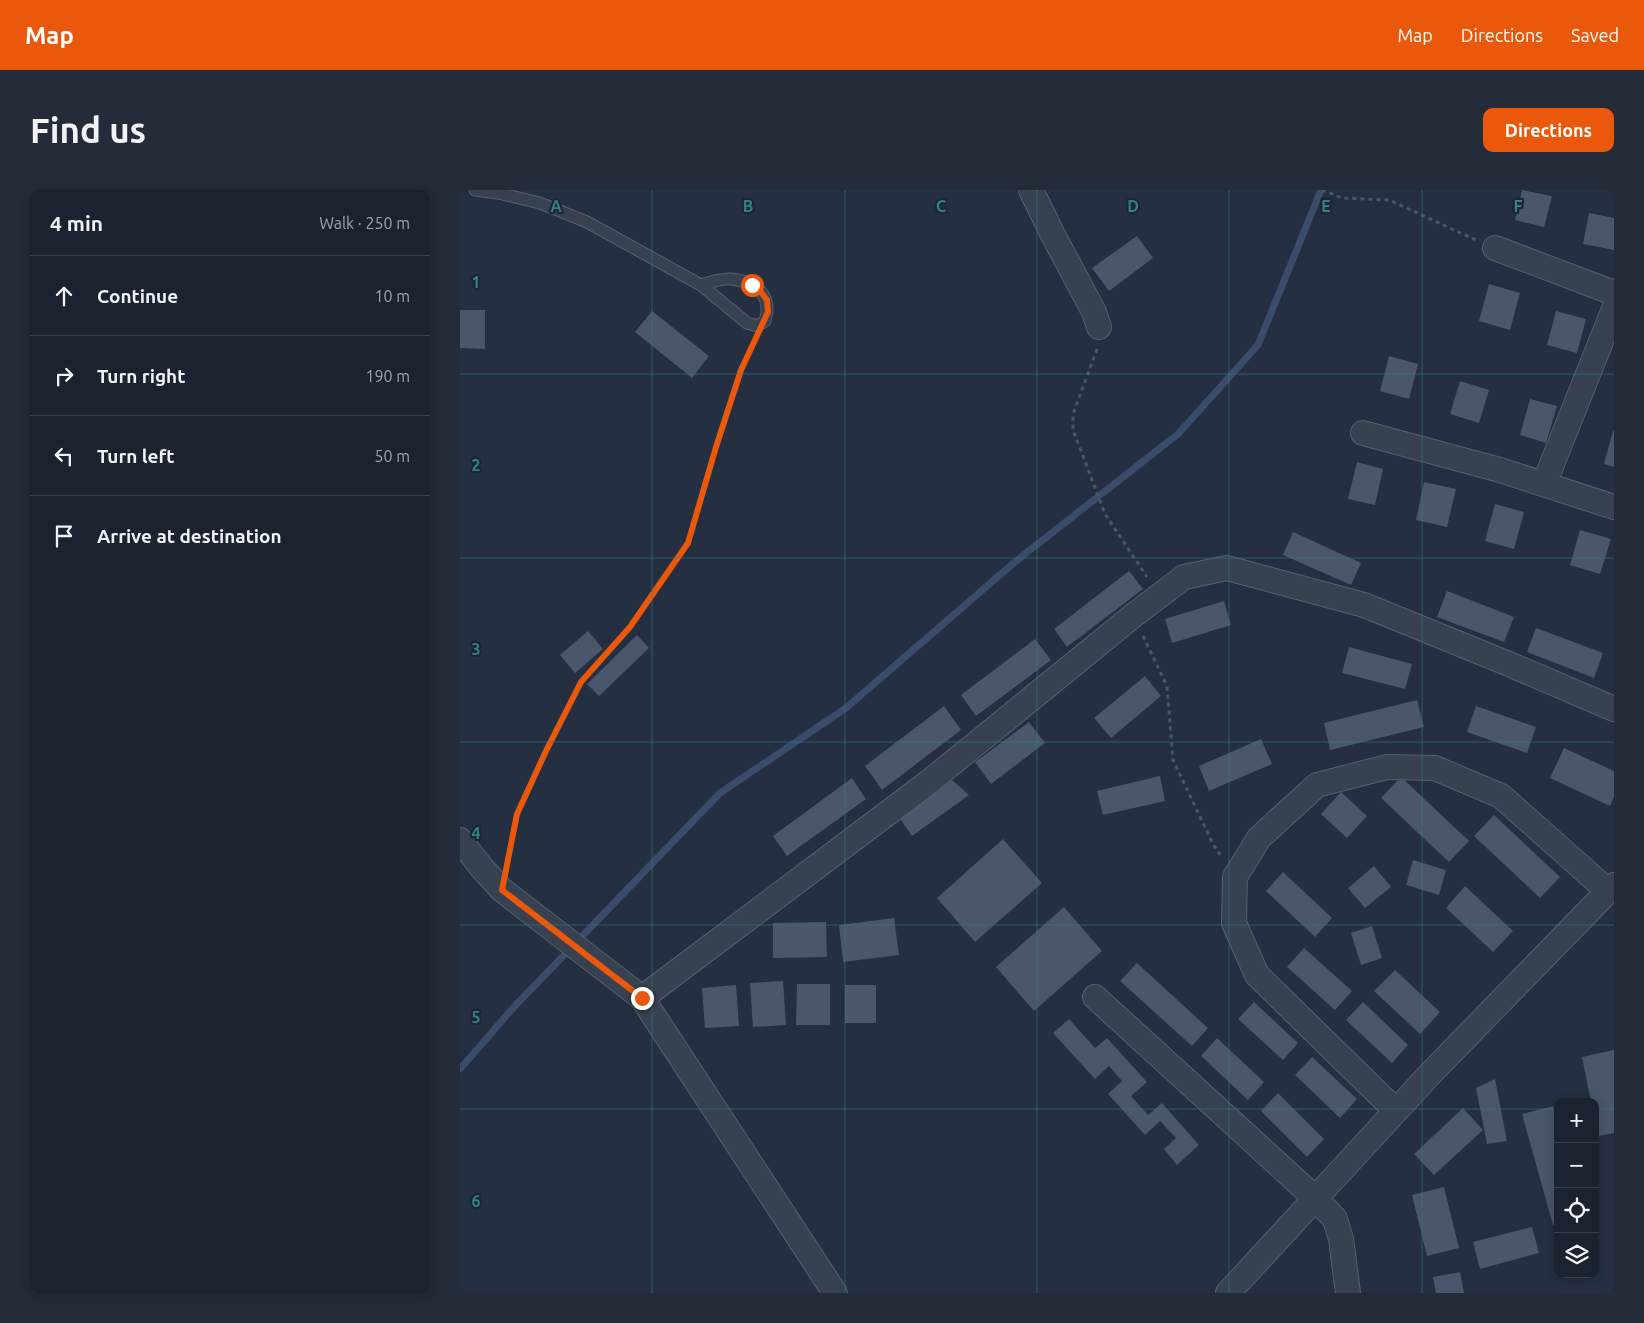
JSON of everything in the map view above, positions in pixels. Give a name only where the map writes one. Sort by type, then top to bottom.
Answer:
[{"type":"street","points":[[1031,190],[1094,312],[1099,327]]},
{"type":"street","points":[[1495,248],[1614,293]]},
{"type":"street","points":[[1544,484],[1614,309]]},
{"type":"street","points":[[1363,433],[1500,470],[1614,507]]},
{"type":"street","points":[[642,998],[929,782],[1134,615],[1184,577],[1226,568],[1364,605],[1509,664],[1614,710]]},
{"type":"street","points":[[1228,1293],[1396,1111],[1611,888],[1501,796],[1435,768],[1387,767],[1317,785],[1259,838],[1235,877],[1234,923],[1257,975],[1396,1111]]},
{"type":"street","points":[[460,840],[502,890],[642,998],[835,1293]]},
{"type":"street","points":[[1095,997],[1315,1198],[1335,1219],[1341,1239],[1348,1293]]},
{"type":"lane","points":[[475,190],[498,193],[540,203],[587,222],[700,285],[747,323],[757,326],[765,321],[768,312],[767,300],[752,285],[732,280],[718,280],[700,285]]},
{"type":"path","points":[[1322,190],[1342,198],[1389,200],[1495,248]]},
{"type":"path","points":[[502,890],[517,814],[581,682],[630,627],[688,543],[741,370],[765,321]]},
{"type":"building","points":[[1522,190],[1552,196],[1544,227],[1515,220]]},
{"type":"building","points":[[1589,213],[1614,218],[1614,250],[1583,244]]},
{"type":"building","points":[[1137,236],[1153,258],[1109,291],[1092,268]]},
{"type":"building","points":[[1489,284],[1520,293],[1510,330],[1479,321]]},
{"type":"building","points":[[460,310],[485,310],[485,349],[460,348]]},
{"type":"building","points":[[652,311],[709,356],[692,378],[635,332]]},
{"type":"building","points":[[1556,311],[1586,319],[1577,353],[1547,345]]},
{"type":"building","points":[[1389,356],[1418,364],[1409,399],[1380,391]]},
{"type":"building","points":[[1460,381],[1489,390],[1479,423],[1450,414]]},
{"type":"building","points":[[1530,399],[1557,406],[1546,443],[1520,435]]},
{"type":"building","points":[[1614,431],[1614,467],[1604,464]]},
{"type":"building","points":[[1357,462],[1383,469],[1375,505],[1348,499]]},
{"type":"building","points":[[1424,482],[1456,489],[1447,527],[1416,520]]},
{"type":"building","points":[[1495,504],[1524,512],[1514,549],[1485,541]]},
{"type":"building","points":[[1580,530],[1611,539],[1600,574],[1570,565]]},
{"type":"building","points":[[1293,532],[1361,563],[1351,585],[1283,555]]},
{"type":"building","points":[[1129,571],[1143,589],[1067,647],[1054,629]]},
{"type":"building","points":[[1447,591],[1514,617],[1504,642],[1437,617]]},
{"type":"building","points":[[1224,601],[1231,625],[1172,643],[1165,619]]},
{"type":"building","points":[[1536,628],[1603,653],[1594,678],[1527,652]]},
{"type":"building","points":[[588,631],[603,649],[575,673],[560,655]]},
{"type":"building","points":[[637,635],[649,648],[599,696],[587,684]]},
{"type":"building","points":[[1035,639],[1051,660],[976,716],[961,695]]},
{"type":"building","points":[[1349,647],[1412,664],[1405,689],[1342,673]]},
{"type":"building","points":[[1145,676],[1161,696],[1111,738],[1094,718]]},
{"type":"building","points":[[1417,700],[1424,727],[1330,750],[1324,723]]},
{"type":"building","points":[[944,706],[961,730],[882,790],[865,766]]},
{"type":"building","points":[[1476,706],[1536,727],[1527,753],[1467,732]]},
{"type":"building","points":[[1029,722],[1045,743],[991,784],[975,762]]},
{"type":"building","points":[[1261,739],[1272,764],[1209,791],[1199,766]]},
{"type":"building","points":[[1564,748],[1614,771],[1614,797],[1610,806],[1550,778]]},
{"type":"building","points":[[1160,776],[1165,801],[1103,815],[1097,791]]},
{"type":"building","points":[[1401,777],[1469,841],[1449,862],[1381,798]]},
{"type":"building","points":[[852,778],[866,799],[787,856],[773,836]]},
{"type":"building","points":[[951,779],[969,795],[912,836],[899,817]]},
{"type":"building","points":[[1341,792],[1367,816],[1347,838],[1321,814]]},
{"type":"building","points":[[1494,815],[1560,877],[1540,898],[1474,836]]},
{"type":"building","points":[[1003,839],[1042,883],[975,942],[937,898]]},
{"type":"building","points":[[1413,860],[1446,870],[1439,895],[1406,885]]},
{"type":"building","points":[[1374,866],[1391,887],[1365,908],[1348,888]]},
{"type":"building","points":[[1283,872],[1332,918],[1315,937],[1266,891]]},
{"type":"building","points":[[1465,886],[1513,931],[1493,952],[1446,908]]},
{"type":"building","points":[[1064,907],[1102,951],[1034,1011],[996,967]]},
{"type":"building","points":[[894,918],[899,955],[843,962],[839,925]]},
{"type":"building","points":[[826,922],[827,957],[773,958],[773,923]]},
{"type":"building","points":[[1372,926],[1382,958],[1361,965],[1351,933]]},
{"type":"building","points":[[1304,948],[1352,991],[1335,1010],[1287,967]]},
{"type":"building","points":[[1137,963],[1208,1028],[1192,1046],[1120,981]]},
{"type":"building","points":[[1395,970],[1440,1012],[1420,1034],[1374,991]]},
{"type":"building","points":[[783,981],[786,1025],[753,1027],[750,983]]},
{"type":"building","points":[[797,984],[830,984],[830,1025],[796,1025]]},
{"type":"building","points":[[736,985],[739,1026],[705,1028],[702,988]]},
{"type":"building","points":[[845,985],[876,985],[876,1023],[845,1023]]},
{"type":"building","points":[[1254,1002],[1298,1043],[1283,1060],[1238,1019]]},
{"type":"building","points":[[1363,1002],[1408,1045],[1392,1063],[1346,1020]]},
{"type":"building","points":[[1069,1019],[1095,1048],[1107,1038],[1147,1082],[1131,1096],[1148,1115],[1162,1103],[1199,1145],[1177,1165],[1164,1149],[1176,1138],[1160,1121],[1145,1135],[1108,1094],[1122,1081],[1109,1066],[1095,1079],[1053,1033]]},
{"type":"building","points":[[1217,1038],[1264,1082],[1248,1100],[1201,1056]]},
{"type":"building","points":[[1614,1050],[1614,1133],[1599,1136],[1599,1098],[1590,1098],[1582,1057]]},
{"type":"building","points":[[1312,1057],[1357,1099],[1340,1118],[1295,1075]]},
{"type":"building","points":[[1495,1079],[1507,1141],[1487,1144],[1476,1088]]},
{"type":"building","points":[[1278,1093],[1324,1139],[1307,1157],[1261,1111]]},
{"type":"building","points":[[1553,1106],[1554,1109],[1554,1225],[1553,1225],[1522,1114]]},
{"type":"building","points":[[1463,1108],[1483,1130],[1434,1175],[1414,1154]]},
{"type":"building","points":[[1444,1187],[1459,1248],[1427,1256],[1412,1195]]},
{"type":"building","points":[[1532,1227],[1539,1253],[1480,1269],[1473,1242]]},
{"type":"building","points":[[1460,1272],[1464,1293],[1436,1293],[1433,1277]]},
{"type":"waterway","points":[[460,1069],[513,1008],[720,793],[846,708],[1016,561],[1178,434],[1258,345],[1321,190]]},
{"type":"route","points":[[642,998],[502,890],[517,814],[567,708],[581,682],[630,627],[688,543],[741,370],[768,312],[767,300],[752,285]]}]
